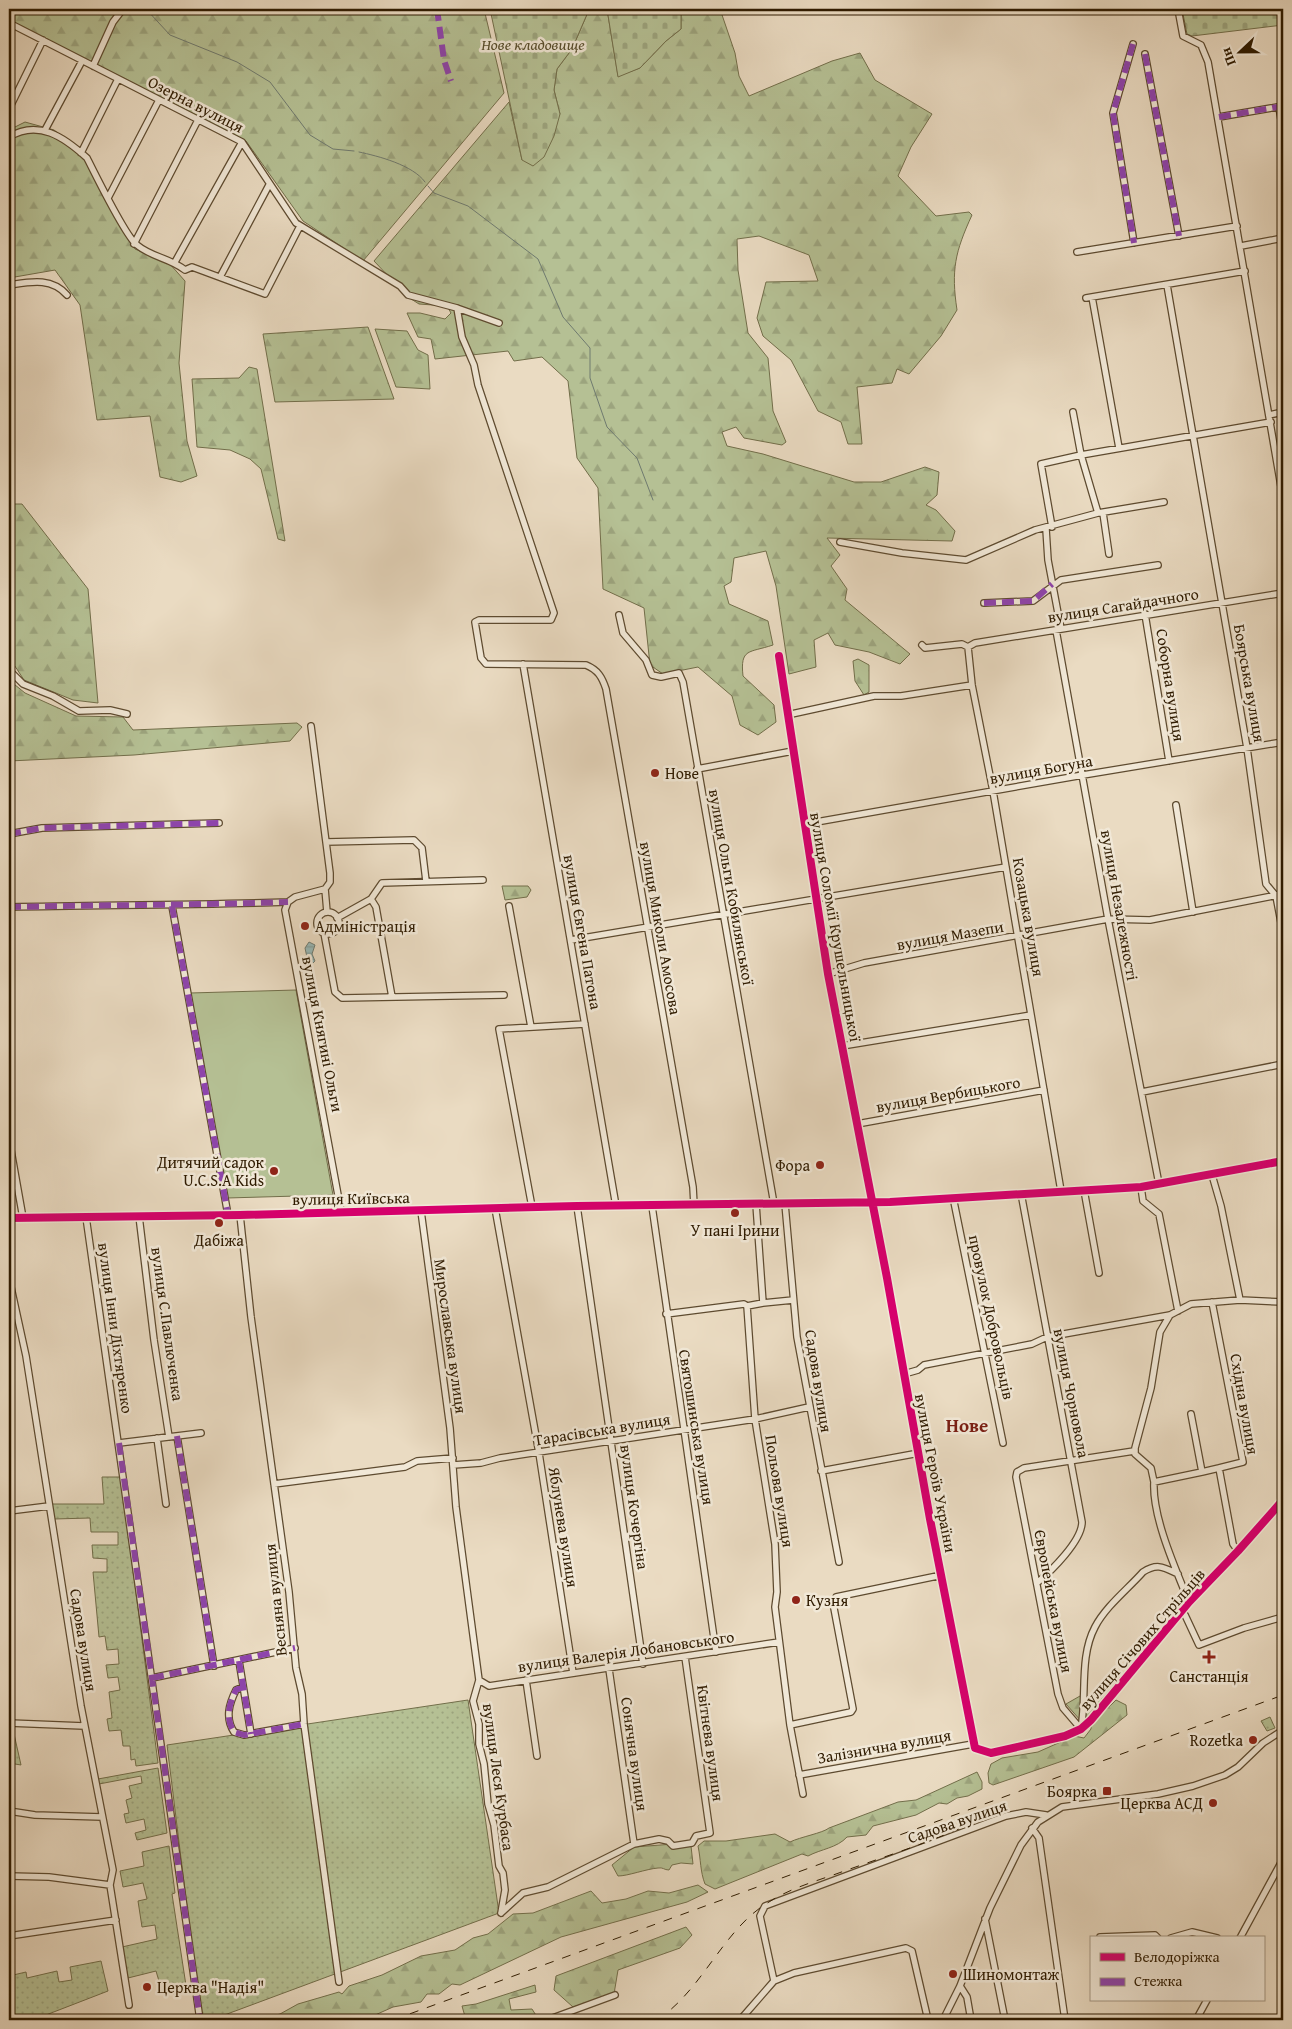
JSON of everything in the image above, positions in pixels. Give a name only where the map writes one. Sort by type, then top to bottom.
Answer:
[{"type":"street","points":[[93,66],[113,22],[123,9]]},
{"type":"street","points":[[1178,9],[1183,36],[1201,44],[1205,51],[1219,117],[1283,498]]},
{"type":"street","name":"Озерна вулиця","points":[[9,23],[242,142],[296,223],[400,286],[408,295],[457,308],[499,323]]},
{"type":"street","points":[[9,109],[43,40]]},
{"type":"street","points":[[1134,44],[1113,113],[1134,243]]},
{"type":"street","points":[[1145,54],[1179,236]]},
{"type":"street","points":[[45,130],[82,61]]},
{"type":"street","points":[[81,153],[118,79]]},
{"type":"street","points":[[108,198],[159,100]]},
{"type":"street","points":[[1219,117],[1281,107],[1283,132]]},
{"type":"street","points":[[134,244],[198,120]]},
{"type":"street","points":[[9,137],[28,128],[45,130],[51,132],[81,153],[86,158],[134,244],[175,262],[185,270],[192,267],[265,294],[300,226]]},
{"type":"street","points":[[175,262],[242,142]]},
{"type":"street","points":[[220,277],[269,185]]},
{"type":"street","points":[[1077,252],[1237,226]]},
{"type":"street","points":[[1241,246],[1283,238]]},
{"type":"street","points":[[1119,448],[1089,297],[1245,271]]},
{"type":"street","points":[[9,285],[41,281],[60,287],[67,295]]},
{"type":"street","name":"Боярська вулиця","points":[[1167,285],[1247,748],[1266,884],[1276,896],[1283,934]]},
{"type":"street","points":[[457,308],[462,337],[474,365],[478,385],[554,613],[551,620],[479,620],[475,622],[476,636],[481,658],[486,664],[523,664]]},
{"type":"street","points":[[1073,412],[1080,455],[1101,513],[1109,554]]},
{"type":"street","points":[[1269,415],[1283,412]]},
{"type":"street","points":[[1080,455],[1271,422]]},
{"type":"street","name":"вулиця Незалежності","points":[[1080,455],[1040,464],[1049,528],[1048,560],[1108,919],[1159,1184]]},
{"type":"street","points":[[840,542],[902,553],[966,560],[1035,530],[1049,528],[1101,513],[1164,502]]},
{"type":"street","points":[[984,603],[1033,601],[1052,584],[1061,580],[1158,565]]},
{"type":"street","name":"вулиця Сагайдачного","points":[[922,645],[925,648],[962,644],[968,647],[975,643],[1283,593]]},
{"type":"street","name":"Соборна вулиця","points":[[1145,614],[1169,761]]},
{"type":"street","name":"вулиця Ольги Кобилянської","points":[[619,615],[622,633],[646,660],[652,675],[661,677],[679,673],[683,682],[774,1204]]},
{"type":"street","name":"Козацька вулиця","points":[[968,647],[972,685],[1019,937],[1061,1191]]},
{"type":"street","name":"вулиця Соломії Крушельницької","points":[[779,656],[815,898],[871,1203]]},
{"type":"street","name":"вулиця Миколи Амосова","points":[[523,664],[586,665],[595,668],[602,677],[606,689],[691,1178],[694,1205]]},
{"type":"street","name":"вулиця Євгена Патона","points":[[523,664],[616,1206]]},
{"type":"street","points":[[9,670],[23,684],[54,696],[79,711],[110,710],[127,714]]},
{"type":"street","points":[[787,715],[874,696],[901,696],[972,685]]},
{"type":"street","points":[[9,907],[103,907],[136,904],[172,906],[288,902],[295,897],[325,889],[330,882],[330,872],[311,726]]},
{"type":"street","name":"вулиця Богуна","points":[[805,824],[1283,742]]},
{"type":"street","points":[[697,769],[793,751]]},
{"type":"street","points":[[1176,805],[1193,912]]},
{"type":"street","points":[[9,834],[42,828],[219,824]]},
{"type":"street","points":[[326,842],[414,840],[422,848],[426,882]]},
{"type":"street","points":[[571,940],[1006,867]]},
{"type":"street","points":[[337,918],[371,899],[382,883],[483,880]]},
{"type":"street","points":[[325,889],[327,912]]},
{"type":"street","name":"вулиця Мазепи","points":[[828,974],[864,963],[1019,937],[1108,919],[1150,920],[1283,894]]},
{"type":"street","points":[[371,899],[376,907],[392,998]]},
{"type":"street","name":"вулиця Княгині Ольги","points":[[288,902],[286,910],[341,1211]]},
{"type":"street","points":[[172,906],[228,1215]]},
{"type":"street","points":[[509,906],[531,1027]]},
{"type":"street","points":[[327,912],[337,918]]},
{"type":"street","points":[[327,912],[321,915],[317,922],[318,927],[324,933],[338,996],[344,999],[504,995]]},
{"type":"street","points":[[324,933],[332,933],[336,929],[337,918]]},
{"type":"street","points":[[842,1046],[1031,1015]]},
{"type":"street","points":[[532,1207],[499,1029],[585,1024]]},
{"type":"street","points":[[1142,1092],[1283,1064]]},
{"type":"street","name":"вулиця Вербицького","points":[[856,1124],[1044,1090]]},
{"type":"street","points":[[9,1139],[23,1218]]},
{"type":"street","points":[[1159,1184],[1283,1161]]},
{"type":"street","points":[[1212,1175],[1221,1206],[1240,1300]]},
{"type":"street","name":"вулиця Київська","points":[[9,1218],[240,1215],[577,1206],[871,1203],[1140,1187],[1159,1184]]},
{"type":"street","points":[[1140,1187],[1143,1201],[1159,1214],[1178,1311]]},
{"type":"street","points":[[1084,1190],[1099,1273]]},
{"type":"street","name":"вулиця Чорновола","points":[[1022,1193],[1082,1529],[1048,1574],[1037,1583]]},
{"type":"street","name":"провулок Добровольців","points":[[953,1197],[1003,1443]]},
{"type":"street","name":"вулиця Героїв України","points":[[871,1203],[974,1746]]},
{"type":"street","points":[[756,1204],[763,1303]]},
{"type":"street","name":"Садова вулиця","points":[[785,1204],[793,1300],[809,1407],[838,1562]]},
{"type":"street","name":"вулиця Кочергіна","points":[[577,1206],[643,1664]]},
{"type":"street","name":"Святошинська вулиця","points":[[652,1206],[716,1652]]},
{"type":"street","name":"Яблунева вулиця","points":[[495,1208],[539,1453],[573,1673]]},
{"type":"street","name":"Мирославська вулиця","points":[[421,1211],[453,1462]]},
{"type":"street","name":"Весняна вулиця","points":[[240,1215],[251,1317],[290,1592],[296,1668],[302,1694],[304,1724],[339,1982]]},
{"type":"street","name":"вулиця С.Павлюченка","points":[[139,1216],[154,1340],[169,1436]]},
{"type":"street","name":"вулиця Інни Діхтяренко","points":[[86,1217],[200,2020]]},
{"type":"street","name":"Садова вулиця","points":[[9,1278],[26,1356],[84,1726],[113,1870],[110,1885],[129,2006]]},
{"type":"street","points":[[666,1314],[793,1300]]},
{"type":"street","points":[[904,1374],[918,1370],[924,1365],[1032,1344],[1047,1337],[1170,1315],[1191,1304],[1240,1300],[1283,1302]]},
{"type":"street","name":"Східна вулиця","points":[[1212,1302],[1243,1462],[1219,1468]]},
{"type":"street","name":"Польова вулиця","points":[[747,1306],[755,1419],[775,1544],[776,1592],[774,1607],[790,1724],[803,1794]]},
{"type":"street","points":[[1134,1451],[1151,1388],[1160,1332],[1170,1315]]},
{"type":"street","name":"Тарасівська вулиця","points":[[274,1484],[405,1467],[417,1460],[481,1463],[611,1440],[755,1419],[809,1407]]},
{"type":"street","points":[[1191,1414],[1202,1472]]},
{"type":"street","points":[[119,1443],[201,1433]]},
{"type":"street","points":[[177,1436],[214,1666]]},
{"type":"street","points":[[157,1438],[166,1504]]},
{"type":"street","points":[[1071,1460],[1134,1451]]},
{"type":"street","points":[[1134,1451],[1151,1468],[1162,1526],[1189,1602]]},
{"type":"street","points":[[821,1471],[919,1453]]},
{"type":"street","name":"Європейська вулиця","points":[[1071,1460],[1024,1468],[1016,1472],[1016,1476],[1060,1700],[1073,1721],[1081,1729]]},
{"type":"street","name":"вулиця Леся Курбаса","points":[[453,1462],[456,1508],[479,1680],[473,1701],[479,1724],[479,1744],[484,1764],[488,1804],[494,1825],[498,1866],[504,1873],[505,1890],[501,1913],[523,1893],[548,1887],[634,1844]]},
{"type":"street","points":[[1154,1482],[1219,1468],[1233,1544],[1238,1551]]},
{"type":"street","name":"вулиця Січових Стрільців","points":[[1081,1729],[1091,1720],[1189,1602],[1278,1508],[1283,1500]]},
{"type":"street","points":[[9,1510],[49,1506]]},
{"type":"street","points":[[1278,1508],[1283,1517]]},
{"type":"street","points":[[1081,1729],[1084,1713],[1085,1666],[1090,1638],[1099,1620],[1143,1572],[1151,1567],[1159,1565],[1178,1574]]},
{"type":"street","points":[[790,1724],[851,1712],[853,1709],[833,1603],[836,1597],[942,1574]]},
{"type":"street","points":[[1185,1615],[1199,1645],[1244,1628],[1283,1617]]},
{"type":"street","name":"вулиця Валерія Лобановського","points":[[479,1680],[489,1686],[779,1642]]},
{"type":"street","points":[[152,1678],[295,1648]]},
{"type":"street","name":"Квітнева вулиця","points":[[634,1844],[659,1839],[668,1841],[673,1846],[692,1843],[696,1836],[710,1833],[685,1657]]},
{"type":"street","points":[[239,1661],[251,1734]]},
{"type":"street","name":"Сонячна вулиця","points":[[609,1669],[634,1844]]},
{"type":"street","points":[[526,1680],[537,1756]]},
{"type":"street","points":[[244,1687],[236,1690],[229,1703],[229,1724],[234,1732],[244,1735],[304,1724]]},
{"type":"street","points":[[9,1723],[84,1726]]},
{"type":"street","name":"Залізнична вулиця","points":[[799,1775],[974,1746],[991,1754],[1065,1736],[1081,1729]]},
{"type":"street","name":"Садова вулиця","points":[[774,1981],[760,1916],[765,1906],[1006,1816],[1026,1812],[1046,1815],[1062,1807],[1158,1794],[1193,1786],[1225,1775],[1238,1767],[1263,1743],[1283,1730]]},
{"type":"street","points":[[9,1811],[35,1815],[102,1817]]},
{"type":"street","points":[[946,2019],[985,1920],[1021,1845],[1032,1828],[1046,1815]]},
{"type":"street","points":[[1032,1828],[1039,1838],[1065,2020]]},
{"type":"street","points":[[1241,1936],[1283,1859]]},
{"type":"street","points":[[9,1876],[59,1878],[110,1885]]},
{"type":"street","points":[[9,1936],[116,1920]]},
{"type":"street","points":[[985,1920],[1005,2020]]},
{"type":"street","points":[[1178,1936],[1192,1932],[1209,1936]]},
{"type":"street","points":[[1128,1936],[1156,1936]]},
{"type":"street","points":[[740,2020],[774,1981],[794,1973],[906,1948],[912,1951],[928,2020]]},
{"type":"street","points":[[960,1986],[967,1997],[971,2020]]},
{"type":"street","points":[[547,2020],[615,1995]]},
{"type":"street","points":[[1196,2020],[1206,2002]]},
{"type":"green space","points":[[9,9],[484,9],[504,93],[363,261],[303,221],[246,141],[9,20]]},
{"type":"green space","name":"Нове кладовище","points":[[490,9],[597,9],[588,12],[572,49],[557,69],[554,90],[560,114],[554,136],[544,157],[533,166],[522,160]]},
{"type":"green space","points":[[597,9],[607,9],[618,76],[640,68],[666,41],[681,29],[681,9],[720,9],[735,53],[739,76],[749,96],[832,61],[860,53],[875,80],[932,114],[911,147],[898,176],[936,216],[969,212],[972,215],[956,261],[954,283],[957,310],[941,336],[909,374],[897,369],[892,383],[857,387],[862,444],[848,444],[841,422],[818,411],[791,360],[763,336],[757,318],[766,282],[818,281],[809,255],[759,236],[737,239],[738,270],[748,333],[768,358],[773,411],[786,442],[782,445],[744,438],[736,427],[722,432],[727,446],[763,454],[854,482],[881,482],[925,467],[939,472],[937,495],[926,505],[936,510],[955,531],[952,541],[827,538],[840,555],[831,566],[847,589],[845,600],[910,654],[900,664],[869,652],[835,645],[828,633],[814,640],[816,667],[789,674],[776,586],[766,551],[734,558],[731,582],[724,586],[729,604],[768,621],[773,645],[748,653],[743,660],[743,676],[774,705],[776,722],[758,735],[740,725],[732,696],[698,667],[663,674],[650,665],[644,608],[603,589],[598,488],[577,458],[568,381],[542,357],[514,361],[508,351],[435,359],[431,339],[418,337],[407,313],[420,313],[445,319],[451,313],[447,306],[419,304],[408,297],[374,261],[509,102],[522,160],[560,114],[554,90],[557,69],[572,49],[588,12]]},
{"type":"green space","name":"Нове кладовище","points":[[607,9],[681,9],[681,29],[666,41],[640,68],[618,77]]},
{"type":"green space","points":[[1182,9],[1283,9],[1283,25],[1192,36],[1187,34]]},
{"type":"green space","points":[[25,122],[54,130],[89,157],[135,249],[169,263],[185,281],[179,363],[187,441],[197,476],[181,482],[160,477],[150,416],[97,420],[80,305],[55,270],[9,278],[9,130]]},
{"type":"green space","points":[[368,327],[394,399],[275,402],[263,334]]},
{"type":"green space","points":[[375,329],[407,331],[418,350],[428,355],[430,389],[396,387]]},
{"type":"green space","points":[[249,367],[257,369],[285,541],[278,539],[261,469],[250,459],[230,450],[197,447],[192,379],[239,378]]},
{"type":"green space","points":[[9,504],[22,504],[88,589],[98,703],[73,700],[24,680],[9,657]]},
{"type":"green space","points":[[858,659],[869,665],[869,692],[864,695],[855,681],[853,661]]},
{"type":"green space","points":[[9,680],[25,693],[76,716],[123,717],[133,730],[297,723],[302,727],[290,741],[134,755],[9,761]]},
{"type":"green space","points":[[502,886],[528,886],[531,890],[527,897],[505,900]]},
{"type":"green space","points":[[296,990],[333,1195],[227,1198],[190,993]]},
{"type":"green space","points":[[102,1477],[121,1477],[158,1763],[136,1766],[135,1759],[131,1760],[130,1746],[123,1746],[121,1730],[109,1731],[107,1719],[112,1718],[109,1692],[120,1690],[118,1677],[108,1678],[106,1665],[119,1664],[118,1649],[107,1650],[105,1636],[99,1637],[93,1572],[107,1572],[107,1559],[93,1558],[92,1545],[118,1545],[118,1532],[91,1532],[90,1518],[54,1519],[51,1504],[104,1504]]},
{"type":"green space","points":[[1114,1668],[1120,1677],[1090,1716],[1081,1721],[1066,1704],[1080,1696],[1082,1701],[1087,1703],[1092,1692]]},
{"type":"green space","points":[[468,1700],[499,1913],[211,2020],[201,2020],[167,1745]]},
{"type":"green space","points":[[1116,1700],[1126,1705],[1127,1715],[1074,1757],[993,1785],[989,1783],[988,1773],[991,1764],[1002,1758],[1038,1752],[1074,1736],[1084,1738],[1091,1729],[1091,1725]]},
{"type":"green space","points":[[1270,1717],[1275,1728],[1267,1731],[1261,1721]]},
{"type":"green space","points":[[9,1725],[12,1725],[21,1765],[9,1763]]},
{"type":"green space","points":[[158,1768],[167,1833],[137,1840],[135,1833],[146,1830],[144,1819],[126,1823],[124,1814],[129,1813],[126,1800],[132,1798],[129,1786],[142,1783],[141,1776],[99,1784],[98,1779]]},
{"type":"green space","points":[[977,1772],[982,1782],[982,1789],[968,1796],[957,1798],[947,1804],[939,1803],[916,1815],[873,1826],[866,1835],[847,1837],[839,1844],[829,1848],[808,1856],[802,1854],[715,1889],[705,1884],[698,1846],[704,1841],[726,1841],[775,1834],[790,1842],[822,1832],[898,1802],[916,1800]]},
{"type":"green space","points":[[687,1843],[691,1846],[693,1864],[681,1863],[672,1865],[669,1870],[660,1868],[618,1876],[612,1865],[634,1847]]},
{"type":"green space","points":[[169,1846],[175,1893],[172,1894],[187,1992],[173,1995],[170,1986],[161,1988],[156,1971],[128,1978],[122,1947],[157,1939],[155,1925],[142,1927],[138,1901],[147,1899],[143,1883],[123,1887],[120,1871],[144,1866],[142,1852]]},
{"type":"green space","points":[[698,1885],[708,1892],[687,1902],[561,1937],[460,1985],[452,1984],[439,1994],[427,1994],[421,2002],[393,2007],[364,2020],[258,2020],[280,2014],[298,2004],[339,1992],[342,1994],[349,1986],[382,1975],[421,1956],[455,1950],[473,1938],[488,1934],[513,1914],[533,1913],[591,1891],[602,1903],[626,1899],[648,1891],[669,1893]]},
{"type":"green space","points":[[686,1927],[692,1935],[680,1948],[618,1970],[614,1994],[573,2007],[554,1990],[556,1976]]},
{"type":"green space","points":[[101,1961],[108,1991],[33,2020],[9,2020],[9,1976],[26,1972],[27,1978],[57,1971],[59,1982],[72,1980],[70,1967]]},
{"type":"green space","points":[[535,1985],[536,1992],[509,1999],[511,2010],[532,2009],[539,2020],[466,2020],[462,2006],[476,2004]]},
{"type":"water","points":[[309,942],[315,945],[312,954],[315,961],[312,964],[308,962],[305,948]]},
{"type":"waterway","points":[[146,9],[170,35],[237,62],[270,82],[310,135],[333,149],[354,151]]},
{"type":"waterway","points":[[359,152],[404,166],[425,182]]},
{"type":"waterway","points":[[428,186],[434,193],[468,206],[538,259],[563,317],[590,348],[590,378],[607,427],[637,458],[653,500]]},
{"type":"railway","points":[[393,2020],[1283,1695]]},
{"type":"railway","points":[[657,2020],[687,1993],[725,1943],[739,1928],[769,1902],[801,1886],[935,1839],[992,1813]]},
{"type":"marked path","points":[[437,9],[444,60],[451,81]]},
{"type":"marked path","points":[[1133,44],[1113,113],[1134,243]]},
{"type":"marked path","points":[[1145,54],[1179,236]]},
{"type":"marked path","points":[[1219,117],[1283,106]]},
{"type":"marked path","points":[[984,603],[1033,601],[1052,584]]},
{"type":"marked path","points":[[9,834],[42,828],[219,823]]},
{"type":"marked path","points":[[9,907],[288,902]]},
{"type":"marked path","points":[[172,906],[228,1215]]},
{"type":"marked path","points":[[177,1436],[214,1666]]},
{"type":"marked path","points":[[119,1443],[200,2020]]},
{"type":"marked path","points":[[152,1678],[295,1648]]},
{"type":"marked path","points":[[239,1661],[251,1734]]},
{"type":"marked path","points":[[243,1687],[236,1690],[231,1700],[229,1716],[234,1732],[244,1735],[304,1724]]},
{"type":"cycle path","points":[[779,656],[828,974],[975,1748],[991,1753],[1065,1736],[1081,1729],[1091,1720],[1189,1602],[1283,1500]]},
{"type":"cycle path","points":[[9,1218],[240,1215],[577,1206],[890,1202],[1141,1187],[1283,1161]]},
{"type":"place","name":"Нове","points":[[655,773]]},
{"type":"place","name":"Адміністрація","points":[[305,926]]},
{"type":"place","name":"Фора","points":[[820,1165]]},
{"type":"place","name":"Дитячий садок U.C.S.A Kids","points":[[274,1171]]},
{"type":"place","name":"У пані Ірини","points":[[735,1213]]},
{"type":"place","name":"Дабіжа","points":[[219,1223]]},
{"type":"place","name":"Кузня","points":[[796,1600]]},
{"type":"place","name":"Санстанція","points":[[1209,1657]]},
{"type":"place","name":"Rozetka","points":[[1253,1740]]},
{"type":"place","name":"Боярка","points":[[1107,1791]]},
{"type":"place","name":"Церква АСД","points":[[1213,1803]]},
{"type":"place","name":"Шиномонтаж","points":[[953,1974]]},
{"type":"place","name":"Церква \"Надія\"","points":[[147,1987]]},
{"type":"district","name":"Нове","points":[[967,1425]]}]
